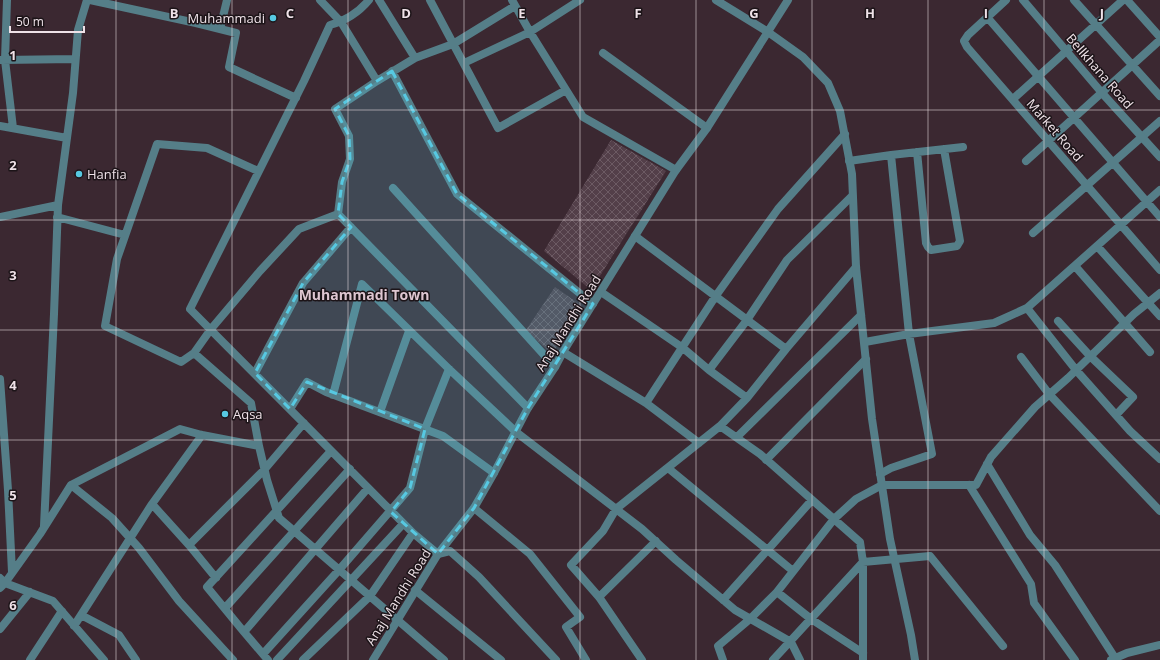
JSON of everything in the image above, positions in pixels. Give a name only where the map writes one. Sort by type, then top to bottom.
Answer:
[{"type":"street","points":[[7,0],[2,60],[13,128]]},
{"type":"street","points":[[44,528],[57,217],[78,30],[87,0]]},
{"type":"street","points":[[90,0],[236,33],[229,66],[296,98]]},
{"type":"street","points":[[220,29],[227,0]]},
{"type":"street","points":[[320,0],[341,22],[377,81]]},
{"type":"street","points":[[369,0],[341,22],[330,25],[296,98],[190,309],[304,422],[403,524],[438,554],[450,551],[479,577],[556,660]]},
{"type":"street","points":[[379,0],[415,58]]},
{"type":"street","points":[[430,0],[498,128],[566,90]]},
{"type":"street","points":[[464,63],[530,32],[580,0]]},
{"type":"street","points":[[716,0],[768,32],[803,57],[828,83],[840,111],[852,174],[856,267],[872,419],[890,539],[896,560],[915,660]]},
{"type":"street","name":"Anaj Mandhi Road","points":[[373,660],[438,554],[474,508],[528,408],[555,367],[676,170],[707,128],[788,0]]},
{"type":"street","points":[[1006,0],[968,35],[964,41],[967,47],[1013,99]]},
{"type":"street","name":"Bellkhana Road","points":[[1023,0],[1102,93],[1160,157]]},
{"type":"street","points":[[1074,0],[1160,96]]},
{"type":"street","name":"Market Road","points":[[1122,0],[1013,99],[1160,270]]},
{"type":"street","points":[[1127,0],[1160,37]]},
{"type":"street","points":[[338,214],[342,182],[350,159],[350,136],[335,110],[392,71],[415,58],[453,44],[514,3],[530,32],[583,117],[676,170]]},
{"type":"street","points":[[987,17],[1160,217]]},
{"type":"street","points":[[1026,161],[1160,40]]},
{"type":"street","points":[[603,53],[707,128]]},
{"type":"street","points":[[2,60],[75,59]]},
{"type":"street","points":[[392,71],[457,194],[593,304]]},
{"type":"street","points":[[1033,234],[1160,121]]},
{"type":"street","points":[[0,126],[67,138]]},
{"type":"street","points":[[646,403],[715,297],[778,209],[844,134]]},
{"type":"street","points":[[258,172],[206,148],[157,144],[117,259],[105,326],[181,362],[194,352],[260,270],[299,229],[338,214]]},
{"type":"street","points":[[849,161],[944,148],[963,147]]},
{"type":"street","points":[[917,152],[926,243],[928,248],[931,250],[957,246],[960,241],[944,148]]},
{"type":"street","points":[[880,474],[891,468],[932,454],[909,334],[891,155]]},
{"type":"street","points":[[393,188],[555,367]]},
{"type":"street","points":[[865,342],[909,334],[994,323],[1027,308],[1160,190]]},
{"type":"street","points":[[709,370],[747,320],[787,260],[852,196]]},
{"type":"street","points":[[0,217],[58,205]]},
{"type":"street","points":[[338,214],[528,408]]},
{"type":"street","points":[[57,217],[126,235]]},
{"type":"street","points":[[255,373],[303,283],[351,227]]},
{"type":"street","points":[[635,236],[786,349]]},
{"type":"street","points":[[1097,246],[1160,316]]},
{"type":"street","points":[[1075,266],[1126,322],[1150,352]]},
{"type":"street","points":[[642,660],[599,597],[570,565],[602,531],[616,509],[720,426],[747,398],[786,349],[856,267]]},
{"type":"street","points":[[333,395],[362,284],[409,331],[516,432],[642,528],[735,610],[791,642],[800,660]]},
{"type":"street","points":[[601,292],[683,348],[709,370],[747,398]]},
{"type":"street","points":[[722,660],[718,646],[777,592],[834,519],[856,499],[882,485],[976,485],[991,457],[1030,413],[1126,322],[1160,293]]},
{"type":"street","points":[[1027,308],[1076,370],[1130,430],[1160,459]]},
{"type":"street","points":[[737,437],[861,315]]},
{"type":"street","points":[[1058,321],[1090,356],[1133,397],[1116,415]]},
{"type":"street","points":[[380,412],[409,331]]},
{"type":"street","points":[[194,352],[251,403],[264,470],[279,518],[350,581],[398,619],[444,660]]},
{"type":"street","points":[[563,352],[646,403],[699,443]]},
{"type":"street","points":[[1021,357],[1049,394],[1160,511]]},
{"type":"street","points":[[766,460],[866,359]]},
{"type":"street","points":[[331,451],[207,587],[266,657],[410,488],[425,429],[449,369]]},
{"type":"street","points":[[0,379],[12,572]]},
{"type":"street","points":[[290,409],[307,382],[333,395],[443,436],[494,473]]},
{"type":"street","points":[[189,545],[264,470],[304,422]]},
{"type":"street","points":[[720,426],[737,437],[766,460],[860,542],[863,562],[863,656]]},
{"type":"street","points":[[104,660],[53,601],[2,583],[12,572],[44,528],[71,485],[180,429],[202,435],[259,446]]},
{"type":"street","points":[[74,626],[152,504],[202,435]]},
{"type":"street","points":[[987,464],[1030,535],[1055,565],[1113,659],[1127,653],[1160,645]]},
{"type":"street","points":[[668,468],[793,571]]},
{"type":"street","points":[[225,608],[350,469]]},
{"type":"street","points":[[71,485],[112,518],[130,538],[178,601],[233,660]]},
{"type":"street","points":[[969,485],[1030,584],[1034,603],[1075,660]]},
{"type":"street","points":[[244,632],[368,488]]},
{"type":"street","points":[[723,600],[812,500]]},
{"type":"street","points":[[152,504],[216,578]]},
{"type":"street","points":[[474,508],[530,554],[580,618],[566,627],[586,660]]},
{"type":"street","points":[[277,660],[403,524]]},
{"type":"street","points":[[303,660],[370,596],[413,533]]},
{"type":"street","points":[[599,597],[656,541]]},
{"type":"street","points":[[773,660],[863,562],[930,556],[1003,646]]},
{"type":"street","points":[[415,590],[501,660]]},
{"type":"street","points":[[0,629],[30,592]]},
{"type":"street","points":[[777,592],[811,619],[863,656]]},
{"type":"street","points":[[30,660],[62,611]]},
{"type":"street","points":[[81,615],[119,635],[136,660]]},
{"type":"highlighted area","points":[[392,71],[457,194],[593,304],[528,408],[474,508],[438,554],[391,512],[410,488],[425,429],[307,382],[290,409],[255,373],[303,283],[351,227],[338,214],[342,182],[350,159],[349,136],[335,109]]},
{"type":"building","points":[[611,140],[666,171],[591,290],[544,251]]},
{"type":"building","points":[[555,287],[582,306],[552,354],[526,330]]},
{"type":"place","name":"Muhammadi","points":[[273,18]]},
{"type":"place","name":"Hanfia","points":[[79,174]]},
{"type":"place","name":"Aqsa","points":[[225,414]]},
{"type":"district","name":"Muhammadi Town","points":[[364,295]]}]
